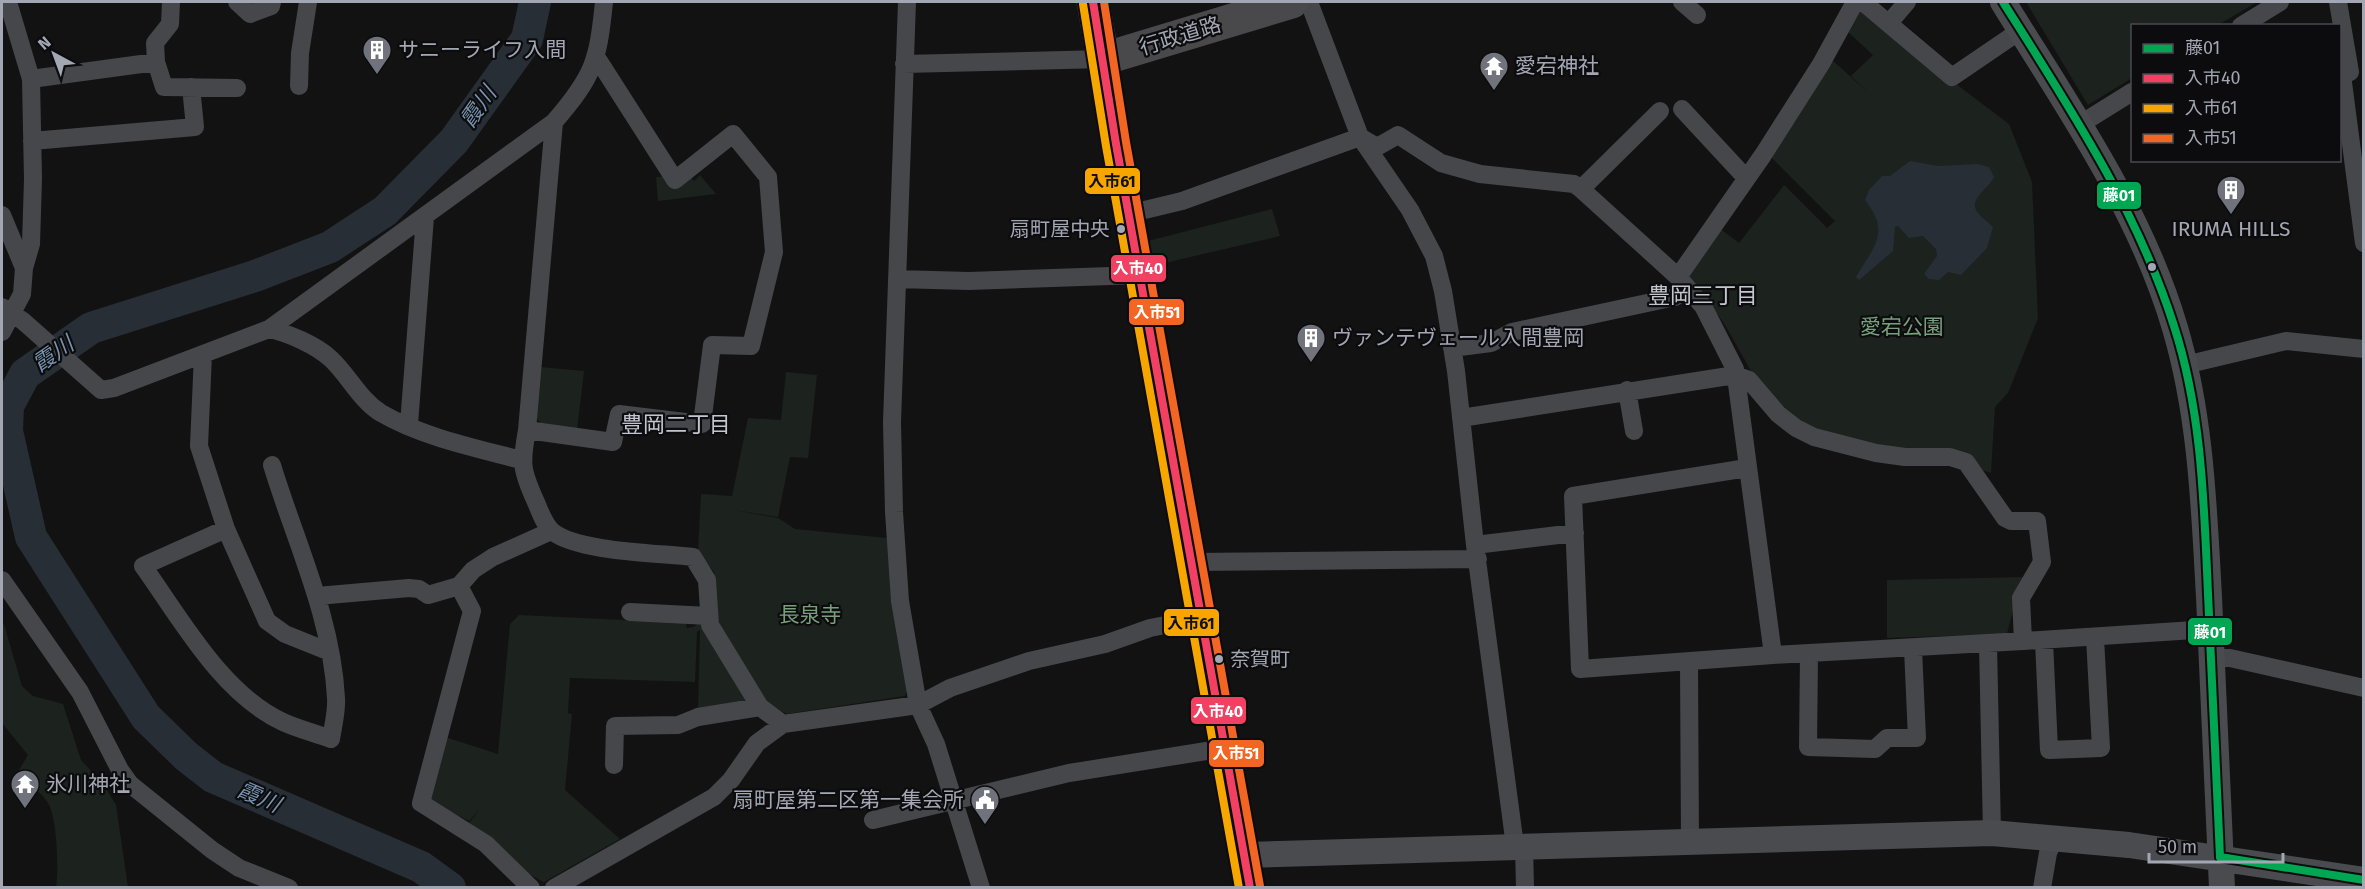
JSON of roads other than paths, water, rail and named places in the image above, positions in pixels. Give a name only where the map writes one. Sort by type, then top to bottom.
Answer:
[{"type":"highway","points":[[1093,2],[1103,59]]},
{"type":"highway","name":"行政道路","points":[[1103,59],[1292,2]]},
{"type":"street","points":[[2,332],[22,294],[24,268],[31,244],[31,79],[8,2]]},
{"type":"street","points":[[171,2],[170,24],[155,44],[156,62],[164,87],[237,88]]},
{"type":"street","points":[[237,2],[250,14],[271,6],[272,2]]},
{"type":"street","points":[[299,86],[300,53],[309,2]]},
{"type":"street","points":[[12,314],[101,390],[114,388],[269,329],[554,122],[586,82],[597,58],[604,2]]},
{"type":"street","points":[[907,2],[892,422],[894,512],[900,601],[918,705],[936,744],[981,888]]},
{"type":"street","points":[[1309,2],[1360,137],[1410,210],[1434,256],[1443,291],[1461,418],[1476,552],[1525,888]]},
{"type":"street","points":[[1682,2],[1697,15]]},
{"type":"street","points":[[1452,348],[1491,343],[1512,332],[1675,297],[1746,178],[1821,64],[1855,2]]},
{"type":"street","points":[[1863,2],[1952,77],[2021,30]]},
{"type":"street","points":[[1888,23],[1907,2]]},
{"type":"street","points":[[2003,2],[2117,190],[2145,248],[2175,327],[2185,365],[2200,458],[2222,888]]},
{"type":"street","points":[[2244,24],[2280,2]]},
{"type":"street","points":[[2338,2],[2357,72],[2342,75],[2364,243]]},
{"type":"street","points":[[527,430],[613,442],[619,414],[702,424],[712,345],[751,346],[774,252],[768,177],[733,134],[675,180],[597,58]]},
{"type":"street","points":[[904,64],[1103,59],[1128,214],[1250,888]]},
{"type":"street","points":[[31,79],[156,62]]},
{"type":"street","points":[[32,141],[195,127],[191,87]]},
{"type":"street","points":[[2079,125],[2131,93]]},
{"type":"street","points":[[1682,109],[1746,178]]},
{"type":"street","points":[[1581,189],[1660,111]]},
{"type":"street","points":[[554,122],[527,430],[521,460],[525,478],[551,531],[588,545],[693,557],[707,580],[710,625],[760,707],[783,724]]},
{"type":"street","points":[[1360,137],[1377,147],[1398,135],[1441,164],[1480,174],[1574,184],[1683,283],[1703,306],[1727,351],[1735,375],[1773,655]]},
{"type":"street","points":[[1128,214],[1182,201],[1360,137]]},
{"type":"street","points":[[2,215],[24,268]]},
{"type":"street","points":[[409,424],[425,217]]},
{"type":"street","points":[[897,279],[969,281],[1139,275]]},
{"type":"street","points":[[269,329],[317,349],[330,358],[367,402],[381,412],[459,444],[521,460]]},
{"type":"street","points":[[2185,365],[2286,340],[2364,349]]},
{"type":"street","points":[[203,354],[199,446],[226,530],[267,621],[285,634],[330,652]]},
{"type":"street","points":[[1461,418],[1627,390],[1735,375],[1749,380],[1778,414],[1796,428],[1814,437],[1876,453],[1905,457],[1950,457],[1966,462],[2006,518],[2037,521],[2042,562],[2021,598],[2023,641]]},
{"type":"street","points":[[1627,390],[1634,431]]},
{"type":"street","points":[[226,530],[143,566],[225,678],[247,698],[282,721],[331,739],[337,700],[330,652],[317,596],[290,526],[272,465]]},
{"type":"street","points":[[1747,468],[1573,496],[1580,669],[2210,629]]},
{"type":"street","points":[[317,596],[409,588],[419,589],[428,595],[459,586],[473,570],[493,557],[551,531]]},
{"type":"street","points":[[1191,562],[1476,552],[1575,533]]},
{"type":"street","points":[[2,580],[80,692],[120,770],[130,784],[212,850],[240,868],[289,888]]},
{"type":"street","points":[[459,586],[472,612],[421,803],[486,843],[531,888]]},
{"type":"street","points":[[630,612],[709,616]]},
{"type":"street","points":[[554,888],[714,797],[731,780],[757,743],[783,724],[918,705],[950,688],[1029,661],[1105,644],[1150,628],[1202,618]]},
{"type":"street","points":[[2044,641],[2049,750],[2101,748],[2095,638]]},
{"type":"street","points":[[1988,644],[1992,832]]},
{"type":"street","points":[[1809,654],[1808,747],[1875,749],[1887,738],[1917,738],[1913,649]]},
{"type":"street","points":[[2211,658],[2230,658],[2364,688]]},
{"type":"street","points":[[1689,663],[1690,842]]},
{"type":"street","points":[[614,765],[615,726],[678,725],[698,717],[760,707]]},
{"type":"street","points":[[873,820],[1080,771],[1225,748]]},
{"type":"street","points":[[1244,855],[1992,832],[2220,856],[2364,880]]},
{"type":"street","points":[[2042,888],[2048,853],[2055,837]]},
{"type":"street","points":[[585,888],[588,869]]},
{"type":"waterway","name":"霞川","points":[[450,888],[421,867],[213,777],[186,756],[146,717],[31,537],[7,431],[8,406],[25,374],[91,328],[255,276],[330,247],[385,211],[454,141],[527,39],[535,2]]},
{"type":"place","name":"サニーライフ入間","points":[[377,76]]},
{"type":"place","name":"愛宕神社","points":[[1494,92]]},
{"type":"place","name":"IRUMA HILLS","points":[[2231,216]]},
{"type":"place","name":"扇町屋中央","points":[[1121,229]]},
{"type":"place","name":"ヴァンテヴェール入間豊岡","points":[[1311,364]]},
{"type":"place","name":"奈賀町","points":[[1219,659]]},
{"type":"place","name":"氷川神社","points":[[25,810]]},
{"type":"place","name":"扇町屋第二区第一集会所","points":[[985,826]]},
{"type":"district","name":"豊岡三丁目","points":[[1703,295]]},
{"type":"district","name":"豊岡二丁目","points":[[676,424]]},
{"type":"park label","name":"愛宕公園","points":[[1902,327]]},
{"type":"park label","name":"長泉寺","points":[[810,615]]}]
